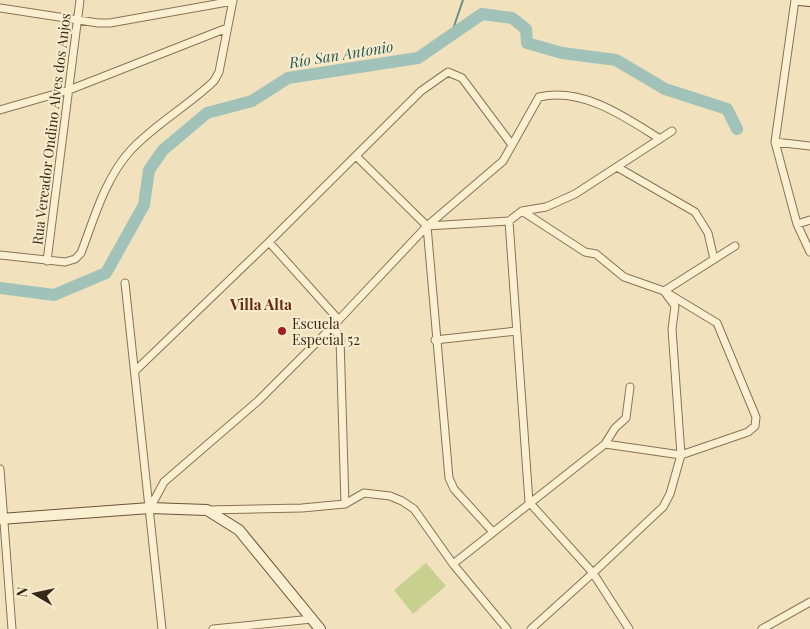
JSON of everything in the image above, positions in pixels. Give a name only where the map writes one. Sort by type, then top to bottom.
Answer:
[{"type":"main road","points":[[799,0],[810,1]]},
{"type":"main road","points":[[2,519],[150,508],[207,510],[239,530],[320,629]]},
{"type":"street","name":"Rua Vereador Ondino Alves dos Anjos","points":[[47,261],[80,0]]},
{"type":"street","points":[[0,8],[110,23],[233,0],[219,72],[214,82],[141,140],[117,167],[103,195],[81,253],[75,259],[65,262],[0,255]]},
{"type":"street","points":[[795,0],[775,142],[797,224],[810,252]]},
{"type":"street","points":[[0,110],[68,90],[227,28]]},
{"type":"street","points":[[134,371],[269,242],[421,91],[448,72],[462,78],[512,145]]},
{"type":"street","points":[[150,508],[164,482],[258,400],[333,326],[427,226],[503,161],[539,97],[552,94],[586,100],[624,116],[660,139]]},
{"type":"street","points":[[427,226],[509,221],[522,211],[546,207],[575,194],[672,131]]},
{"type":"street","points":[[775,142],[810,146]]},
{"type":"street","points":[[356,156],[427,226],[435,340],[449,478],[454,489],[492,532]]},
{"type":"street","points":[[617,167],[695,212],[708,233],[714,259]]},
{"type":"street","points":[[522,211],[585,252],[596,254],[624,278],[664,291],[716,323],[756,417],[755,426],[748,432],[682,455],[605,444]]},
{"type":"street","points":[[797,224],[810,220]]},
{"type":"street","points":[[509,221],[529,502],[592,573],[629,629]]},
{"type":"street","points":[[269,242],[338,319]]},
{"type":"street","points":[[664,291],[735,246]]},
{"type":"street","points":[[125,283],[162,629]]},
{"type":"street","points":[[531,629],[663,507],[670,494],[682,455],[672,330],[675,306],[664,291]]},
{"type":"street","points":[[333,326],[340,338],[345,504]]},
{"type":"street","points":[[435,340],[516,331]]},
{"type":"street","points":[[453,564],[529,502],[605,444],[626,418],[630,387]]},
{"type":"street","points":[[0,469],[2,519],[12,629]]},
{"type":"street","points":[[207,510],[302,508],[345,504],[364,493],[390,496],[414,509],[453,564],[507,629]]},
{"type":"street","points":[[762,629],[810,602]]},
{"type":"street","points":[[213,629],[312,619]]},
{"type":"green space","points":[[426,563],[446,586],[413,614],[394,590]]},
{"type":"waterway","points":[[451,35],[463,0]]},
{"type":"waterway","name":"Río San Antonio","points":[[0,288],[54,295],[106,273],[144,205],[149,170],[163,150],[207,113],[252,101],[288,78],[418,58],[482,14],[512,18],[526,29],[527,43],[562,53],[616,60],[665,89],[727,109],[737,129]]},
{"type":"place","name":"Escuela Especial 52","points":[[282,331]]},
{"type":"district","name":"Villa Alta","points":[[261,304]]}]
